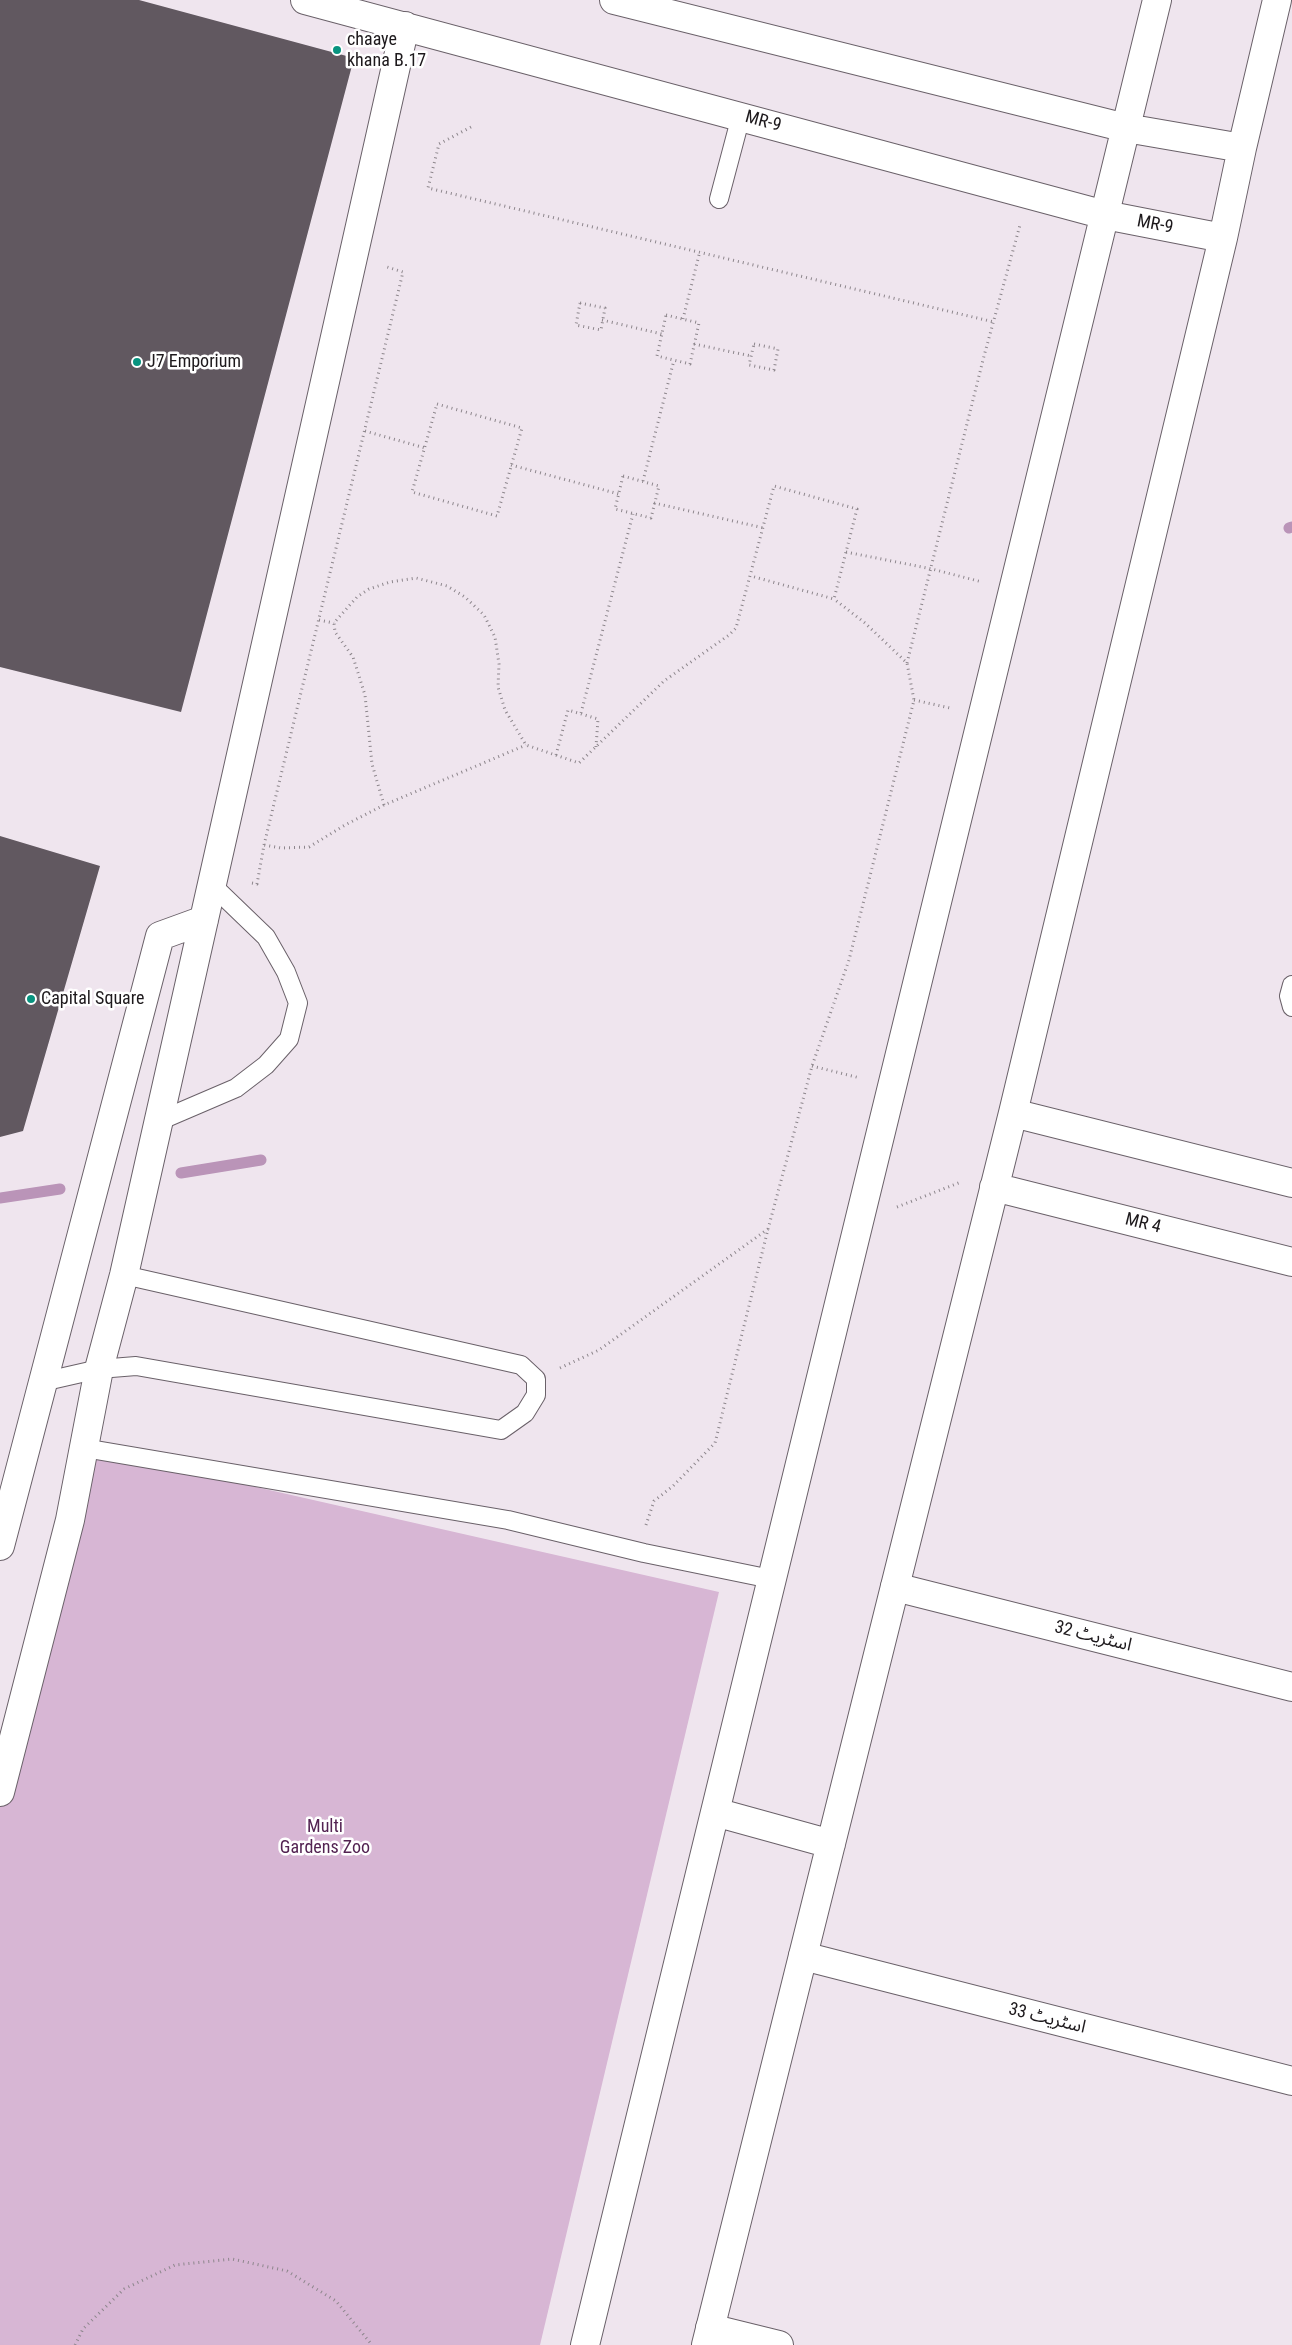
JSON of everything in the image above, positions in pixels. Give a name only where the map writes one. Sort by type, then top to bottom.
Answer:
[{"type":"street","name":"MR-9","points":[[305,0],[1105,215],[1223,238]]},
{"type":"street","points":[[614,0],[1126,128],[1242,148]]},
{"type":"street","points":[[585,2345],[1157,0]]},
{"type":"street","points":[[779,2345],[708,2336],[1012,1113],[1223,238],[1277,0]]},
{"type":"street","points":[[0,1792],[70,1520],[99,1369],[124,1275],[405,26]]},
{"type":"street","points":[[0,1546],[6,1499],[42,1382],[160,936],[204,920]]},
{"type":"street","points":[[1012,1113],[1292,1183]]},
{"type":"street","name":"MR 4","points":[[996,1177],[1292,1262]]},
{"type":"street","name":"اسٹریٹ 32","points":[[894,1587],[1292,1687]]},
{"type":"street","points":[[715,1812],[831,1844]]},
{"type":"street","name":"اسٹریٹ 33","points":[[803,1956],[1292,2081]]},
{"type":"lane","points":[[719,199],[741,116]]},
{"type":"lane","points":[[159,1121],[236,1088],[266,1065],[289,1039],[298,1003],[286,972],[266,937],[214,878]]},
{"type":"lane","points":[[1292,985],[1289,996],[1292,1006]]},
{"type":"lane","points":[[42,1382],[99,1369],[136,1366],[501,1430],[525,1413],[536,1395],[536,1379],[521,1364],[124,1275]]},
{"type":"lane","points":[[84,1448],[508,1520],[644,1553],[772,1579]]},
{"type":"path","points":[[471,127],[439,144],[428,188],[994,322]]},
{"type":"path","points":[[644,1553],[647,1519],[654,1501],[673,1486],[715,1443],[768,1229],[812,1066],[849,960],[914,700],[907,663],[1028,194]]},
{"type":"path","points":[[683,319],[700,251]]},
{"type":"path","points":[[214,878],[257,884],[264,845],[403,272],[354,256]]},
{"type":"path","points":[[580,303],[605,308],[602,320],[600,330],[576,325],[580,303]]},
{"type":"path","points":[[666,315],[683,319],[699,323],[690,364],[657,356],[666,315]]},
{"type":"path","points":[[602,320],[662,334]]},
{"type":"path","points":[[694,344],[751,356]]},
{"type":"path","points":[[754,344],[778,349],[774,370],[749,365],[751,356],[754,344]]},
{"type":"path","points":[[643,481],[674,360]]},
{"type":"path","points":[[437,404],[522,428],[511,465],[497,516],[412,492],[437,404]]},
{"type":"path","points":[[365,431],[425,448]]},
{"type":"path","points":[[511,465],[618,494]]},
{"type":"path","points":[[623,476],[643,481],[659,486],[651,518],[615,509],[623,476]]},
{"type":"path","points":[[384,805],[372,764],[365,695],[352,657],[335,632],[334,623],[357,597],[369,589],[390,582],[416,578],[446,586],[464,597],[484,615],[495,637],[499,664],[498,687],[505,710],[526,745],[578,763],[664,681],[732,632],[740,615],[774,486],[857,509],[834,598]]},
{"type":"path","points":[[654,504],[764,528]]},
{"type":"path","points":[[582,713],[633,514]]},
{"type":"path","points":[[846,552],[932,569],[1013,590]]},
{"type":"path","points":[[751,576],[834,598],[865,623],[907,663]]},
{"type":"path","points":[[319,620],[334,623]]},
{"type":"path","points":[[556,755],[568,710],[598,719],[596,747]]},
{"type":"path","points":[[264,845],[281,848],[309,847],[345,825],[384,805],[526,745]]},
{"type":"path","points":[[812,1066],[892,1086]]},
{"type":"path","points":[[859,1222],[996,1177]]},
{"type":"path","points":[[536,1379],[599,1350],[768,1229]]},
{"type":"path","points":[[75,2345],[83,2329],[124,2289],[175,2265],[232,2259],[287,2271],[336,2302],[372,2345]]},
{"type":"green space","name":"Multi Gardens Zoo","points":[[84,1448],[719,1592],[540,2345],[0,2345],[0,1780]]},
{"type":"building","name":"J7 Emporium","points":[[0,0],[139,0],[354,58],[181,712],[0,667]]},
{"type":"building","name":"Capital Square","points":[[0,836],[100,866],[23,1131],[0,1137]]},
{"type":"waterway","points":[[181,1173],[261,1160]]},
{"type":"waterway","points":[[0,1198],[60,1189]]},
{"type":"place","name":"chaaye khana B.17","points":[[337,50]]},
{"type":"place","name":"J7 Emporium","points":[[137,362]]},
{"type":"place","name":"Capital Square","points":[[31,999]]}]
